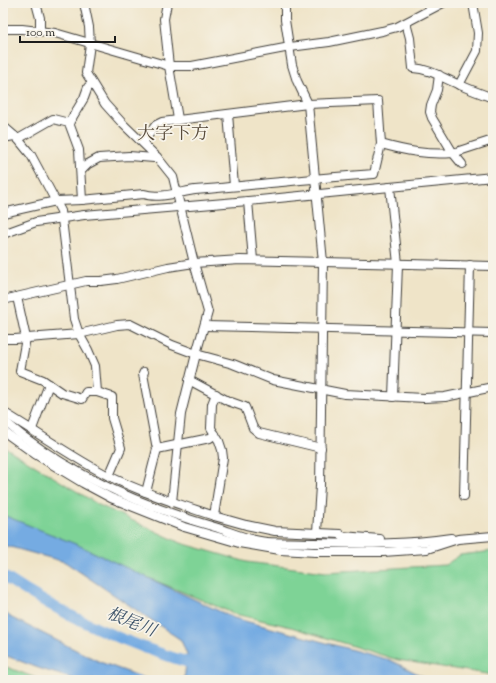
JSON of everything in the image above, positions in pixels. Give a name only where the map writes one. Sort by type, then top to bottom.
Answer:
[{"type":"street","points":[[36,3],[40,18],[40,31]]},
{"type":"street","points":[[84,3],[89,27],[90,44],[86,73],[105,104],[123,124],[143,142],[173,176],[194,263],[208,312],[181,414],[172,502]]},
{"type":"street","points":[[167,3],[164,19],[178,119]]},
{"type":"street","points":[[285,3],[285,20],[292,65],[296,81],[308,104],[323,262],[320,390],[321,448],[317,532]]},
{"type":"street","points":[[3,29],[55,33],[170,66],[192,66],[290,47],[329,42],[382,31],[397,27],[442,3]]},
{"type":"street","points":[[459,85],[477,51],[478,33],[473,3]]},
{"type":"street","points":[[406,22],[410,38],[413,68],[422,68],[459,85],[493,98]]},
{"type":"street","points":[[439,75],[437,90],[430,112],[453,153],[462,164]]},
{"type":"street","points":[[69,123],[84,98],[88,87],[92,84]]},
{"type":"street","points":[[3,213],[56,201],[144,194],[150,196],[315,178],[374,174],[380,144],[378,101],[308,104],[178,119],[162,122],[156,125],[143,142]]},
{"type":"street","points":[[228,114],[234,186]]},
{"type":"street","points":[[3,138],[16,137],[53,119],[69,123]]},
{"type":"street","points":[[69,123],[80,150],[82,200]]},
{"type":"street","points":[[3,126],[16,137],[31,154],[61,211],[74,318],[79,334],[95,366],[97,392]]},
{"type":"street","points":[[380,144],[407,152],[441,154],[453,153],[493,140]]},
{"type":"street","points":[[81,171],[88,164],[99,158],[129,156],[157,157]]},
{"type":"street","points":[[3,234],[36,222],[84,215],[248,201],[317,193],[493,177]]},
{"type":"street","points":[[390,187],[398,264],[394,397]]},
{"type":"street","points":[[248,201],[254,260]]},
{"type":"street","points":[[3,300],[86,280],[101,281],[117,279],[168,267],[194,263],[254,260],[493,266]]},
{"type":"street","points":[[464,496],[470,265]]},
{"type":"street","points":[[17,296],[26,338],[20,371],[43,380],[62,393],[82,399],[86,392],[97,392],[112,397],[112,418],[121,448],[109,476]]},
{"type":"street","points":[[3,339],[79,334],[117,325],[130,324],[172,345],[196,354],[233,364],[273,380],[320,390],[345,394],[424,398],[445,396],[493,387]]},
{"type":"street","points":[[205,326],[493,333]]},
{"type":"street","points":[[144,372],[143,374],[157,449],[146,492]]},
{"type":"street","points":[[190,380],[245,408],[253,428],[259,433],[321,448]]},
{"type":"street","points":[[32,429],[49,384]]},
{"type":"street","points":[[214,516],[224,458],[221,446],[211,428],[212,404],[216,394]]},
{"type":"street","points":[[3,412],[92,467],[109,476],[172,502],[214,516],[275,531],[340,534],[342,536],[392,540],[396,543]]},
{"type":"street","points":[[3,420],[45,452],[75,470],[115,490],[168,512],[212,527],[266,542],[357,544],[396,543],[493,536]]},
{"type":"street","points":[[3,431],[35,454],[77,480],[111,498],[184,527],[239,543],[280,550],[383,552],[427,549],[458,539]]},
{"type":"street","points":[[157,449],[210,438],[215,434]]},
{"type":"green space","points":[[3,446],[99,505],[181,543],[247,562],[326,572],[445,565],[460,555],[493,551],[493,675],[398,660],[291,627],[235,614],[82,550],[3,521]]},
{"type":"green space","points":[[3,665],[4,666],[41,680],[3,680]]},
{"type":"water","points":[[3,515],[78,545],[234,618],[390,660],[430,680],[184,680],[187,655],[181,640],[65,562],[3,545]]},
{"type":"water","points":[[3,611],[12,618],[100,662],[150,680],[77,680],[41,669],[4,655]]},
{"type":"waterway","name":"根尾川","points":[[3,576],[49,604],[98,628],[149,649],[200,666]]},
{"type":"district","name":"大字下方","points":[[173,135]]}]
